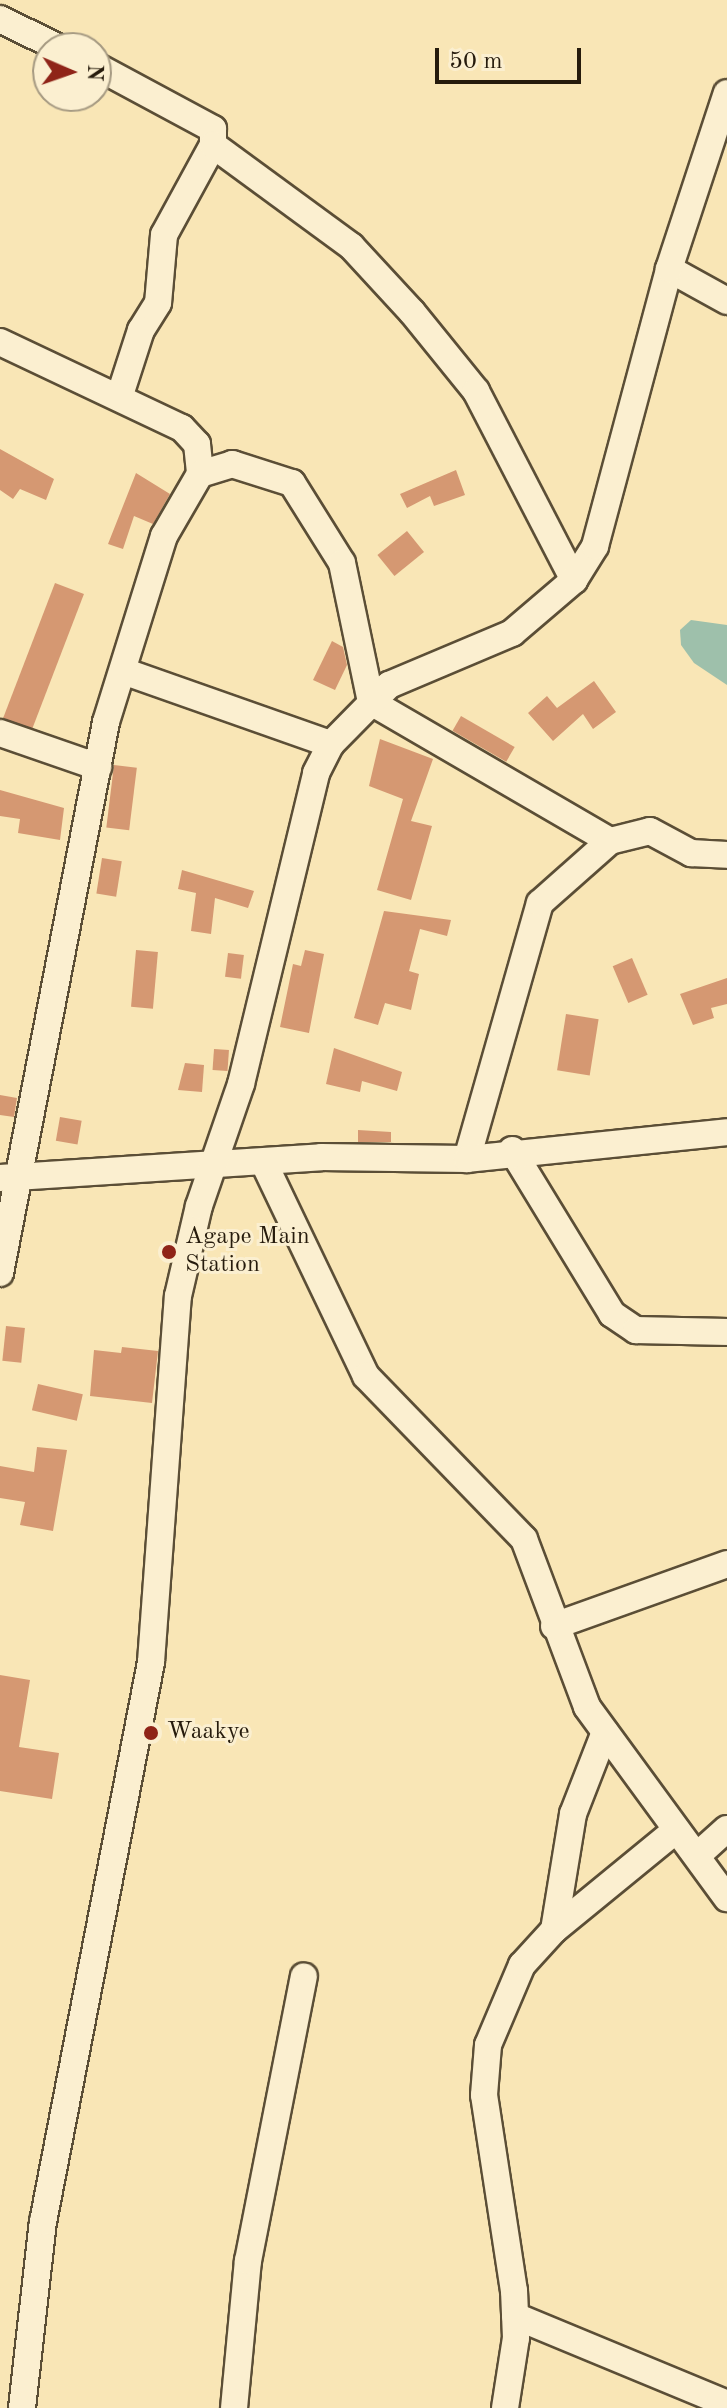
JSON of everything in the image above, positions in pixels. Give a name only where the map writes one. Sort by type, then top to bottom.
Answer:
[{"type":"street","points":[[0,19],[32,35]]},
{"type":"street","points":[[112,74],[198,117],[213,129],[213,145],[164,235],[158,303],[141,330],[119,398]]},
{"type":"street","points":[[22,2408],[43,2222],[151,1662],[178,1296],[212,1169],[241,1084],[316,773],[331,744],[389,685],[512,633],[574,580],[595,546],[669,269],[727,93]]},
{"type":"street","points":[[213,145],[351,246],[412,312],[476,391],[574,580]]},
{"type":"street","points":[[669,269],[727,301]]},
{"type":"street","points":[[0,342],[182,428],[197,444],[200,474],[164,536],[98,767],[10,1179],[0,1273]]},
{"type":"street","points":[[200,474],[232,464],[292,483],[342,563],[371,702],[610,841]]},
{"type":"street","points":[[126,672],[331,744]]},
{"type":"street","points":[[0,733],[98,767]]},
{"type":"street","points":[[467,1159],[540,903],[610,841],[650,831],[691,853],[727,855]]},
{"type":"street","points":[[10,1179],[212,1169],[321,1157],[467,1159],[512,1150],[727,1132]]},
{"type":"street","points":[[512,1150],[612,1314],[636,1330],[727,1332]]},
{"type":"street","points":[[264,1163],[366,1376],[524,1539],[554,1626],[587,1707],[676,1830],[700,1853],[727,1898]]},
{"type":"street","points":[[554,1626],[727,1564]]},
{"type":"street","points":[[554,1930],[573,1814],[605,1732]]},
{"type":"street","points":[[700,1853],[727,1829]]},
{"type":"street","points":[[505,2408],[515,2316],[484,2095],[488,2045],[522,1965],[554,1930],[676,1830]]},
{"type":"street","points":[[234,2408],[248,2261],[304,1976]]},
{"type":"street","points":[[515,2316],[727,2407]]},
{"type":"shaded area","points":[[691,620],[727,625],[727,685],[694,663],[681,645],[680,630]]},
{"type":"building","points":[[0,449],[54,479],[46,500],[20,489],[13,499],[0,490]]},
{"type":"building","points":[[456,470],[465,495],[434,506],[430,496],[407,508],[400,494]]},
{"type":"building","points":[[136,473],[170,494],[153,524],[134,516],[123,549],[108,544]]},
{"type":"building","points":[[407,531],[424,552],[394,576],[377,555]]},
{"type":"building","points":[[55,583],[84,594],[32,729],[3,718]]},
{"type":"building","points":[[332,641],[343,647],[347,665],[335,690],[313,680]]},
{"type":"building","points":[[594,681],[616,712],[593,729],[583,714],[553,741],[528,713],[547,696],[557,708]]},
{"type":"building","points":[[461,716],[515,747],[506,762],[452,731]]},
{"type":"building","points":[[380,739],[433,759],[411,821],[432,826],[411,900],[377,890],[403,799],[369,786]]},
{"type":"building","points":[[114,765],[137,768],[129,830],[106,828]]},
{"type":"building","points":[[0,790],[64,808],[60,840],[18,833],[20,819],[0,816]]},
{"type":"building","points":[[102,858],[122,861],[116,897],[96,894]]},
{"type":"building","points":[[182,870],[254,891],[248,908],[215,898],[211,934],[191,931],[196,893],[178,889]]},
{"type":"building","points":[[384,911],[451,920],[447,936],[420,929],[409,971],[419,974],[411,1010],[385,1003],[378,1025],[354,1018]]},
{"type":"building","points":[[136,950],[158,952],[153,1009],[131,1007]]},
{"type":"building","points":[[305,950],[324,954],[309,1033],[280,1027],[293,964],[301,966]]},
{"type":"building","points":[[228,953],[244,955],[241,979],[225,977]]},
{"type":"building","points":[[632,958],[648,995],[628,1003],[613,966]]},
{"type":"building","points":[[727,978],[727,1004],[711,1008],[714,1018],[693,1025],[680,994]]},
{"type":"building","points":[[566,1014],[599,1019],[590,1075],[557,1070]]},
{"type":"building","points":[[334,1048],[402,1072],[397,1091],[362,1081],[360,1092],[326,1084]]},
{"type":"building","points":[[214,1049],[229,1050],[227,1071],[213,1070]]},
{"type":"building","points":[[185,1063],[204,1065],[202,1092],[178,1090]]},
{"type":"building","points":[[0,1095],[17,1098],[14,1117],[0,1115]]},
{"type":"building","points":[[60,1117],[82,1121],[77,1144],[56,1141]]},
{"type":"building","points":[[358,1130],[391,1132],[391,1142],[358,1142]]},
{"type":"building","points":[[6,1326],[25,1328],[21,1363],[2,1361]]},
{"type":"building","points":[[122,1347],[158,1351],[152,1403],[90,1396],[94,1350],[121,1353]]},
{"type":"building","points":[[38,1384],[83,1394],[77,1421],[32,1410]]},
{"type":"building","points":[[37,1447],[67,1450],[53,1531],[20,1525],[25,1502],[0,1498],[0,1466],[34,1472]]},
{"type":"building","points":[[0,1675],[30,1680],[19,1747],[59,1753],[52,1799],[0,1791]]},
{"type":"place","name":"Agape Main Station","points":[[169,1252]]},
{"type":"place","name":"Waakye","points":[[151,1733]]}]
